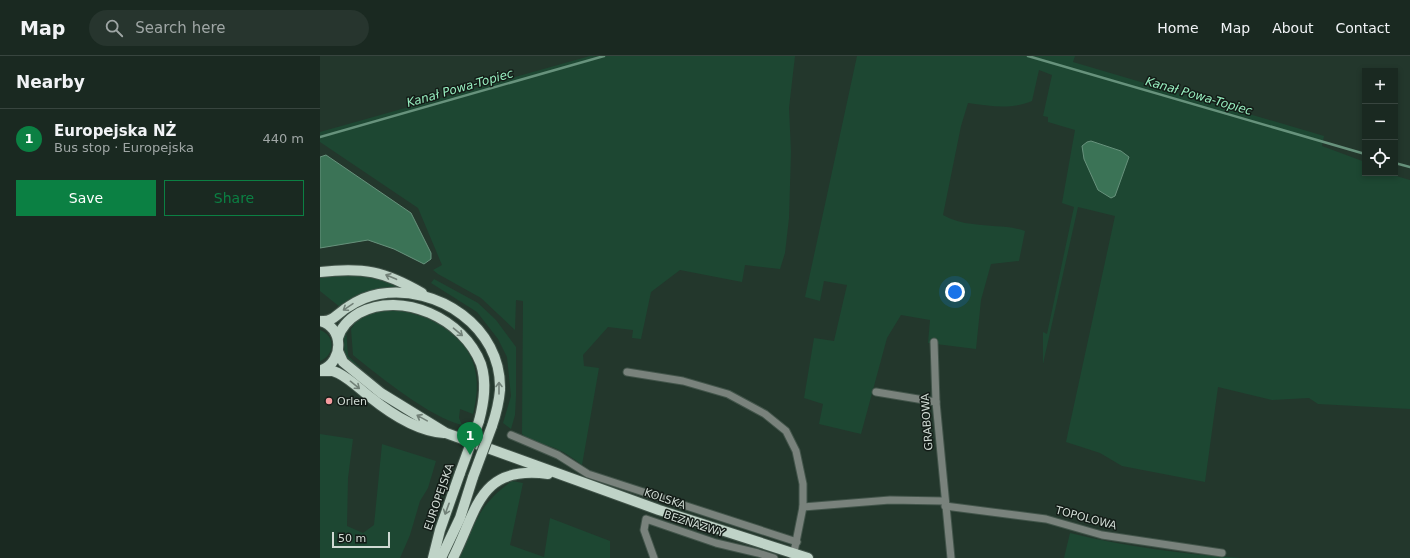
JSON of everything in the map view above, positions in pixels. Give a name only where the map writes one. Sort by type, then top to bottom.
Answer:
[{"type":"main road","points":[[320,272],[362,269],[408,285],[464,316],[482,333],[491,348],[497,364],[500,390],[497,409],[460,518],[441,558]]},
{"type":"main road","points":[[321,321],[330,320],[352,304],[374,295],[399,293],[425,295]]},
{"type":"main road","name":"EUROPEJSKA","points":[[338,338],[343,328],[354,316],[372,307],[385,304],[400,304],[417,308],[448,324],[470,344],[481,364],[484,384],[484,404],[440,530],[433,558]]},
{"type":"main road","points":[[320,371],[329,367],[335,361],[338,351],[338,338],[332,327],[321,321]]},
{"type":"main road","points":[[338,351],[343,362],[381,393],[446,433]]},
{"type":"main road","points":[[320,371],[333,371],[342,375],[378,404],[407,422],[431,432],[446,433]]},
{"type":"main road","name":"KOLSKA","points":[[446,433],[659,510],[794,556],[808,558]]},
{"type":"main road","points":[[453,558],[477,506],[490,488],[504,477],[529,472],[566,476]]},
{"type":"street","name":"GRABOWA","points":[[934,342],[936,402],[944,503]]},
{"type":"street","points":[[627,372],[707,387],[728,394],[765,414],[786,431],[796,451],[803,484],[803,507],[794,556]]},
{"type":"street","points":[[876,392],[936,402]]},
{"type":"street","points":[[512,435],[558,455],[588,474],[797,542]]},
{"type":"street","name":"TOPOLOWA","points":[[803,507],[890,500],[944,503],[1046,519],[1102,535],[1222,553]]},
{"type":"street","points":[[944,503],[951,558]]},
{"type":"street","name":"BEZNAZWY","points":[[654,558],[644,530],[646,519],[716,543],[758,552],[774,558]]},
{"type":"shaded area","points":[[590,56],[795,56],[789,108],[791,152],[789,218],[785,253],[780,269],[745,265],[742,282],[680,270],[651,292],[641,339],[632,338],[633,330],[608,327],[583,355],[584,366],[599,368],[582,465],[570,456],[553,447],[534,441],[522,434],[523,301],[516,300],[515,330],[481,298],[433,270],[442,265],[418,208],[320,142],[320,132]]},
{"type":"shaded area","points":[[857,56],[1075,56],[1073,62],[1324,136],[1322,146],[1362,161],[1362,176],[1396,176],[1410,180],[1410,409],[1318,404],[1309,398],[1272,400],[1218,387],[1205,482],[1122,466],[1100,453],[1066,442],[1115,216],[1078,207],[1043,364],[1043,332],[1047,334],[1074,207],[1062,203],[1075,130],[1048,122],[1048,117],[1043,116],[1052,75],[1039,70],[1032,101],[1024,104],[1016,106],[992,106],[968,103],[961,126],[943,215],[965,223],[1012,228],[1025,231],[1019,261],[991,264],[981,300],[976,349],[928,343],[930,320],[901,315],[887,338],[861,434],[819,424],[823,404],[804,398],[814,338],[834,341],[847,285],[824,281],[820,301],[805,297]]},
{"type":"shaded area","points":[[1091,141],[1121,151],[1129,157],[1115,196],[1111,198],[1098,190],[1084,159],[1082,146]]},
{"type":"shaded area","points":[[326,155],[411,213],[431,253],[431,259],[424,264],[394,249],[368,240],[320,248],[320,157]]},
{"type":"shaded area","points":[[332,274],[380,276],[402,287],[400,289],[375,290],[361,294],[340,307],[320,291],[320,276]]},
{"type":"shaded area","points":[[434,279],[478,303],[496,320],[516,347],[515,415],[511,429],[503,423],[511,396],[507,357],[498,339],[477,312],[431,283]]},
{"type":"shaded area","points":[[390,309],[411,313],[431,320],[447,329],[460,341],[470,355],[476,372],[477,392],[473,414],[460,409],[459,418],[462,425],[449,421],[421,405],[391,385],[353,355],[351,329],[354,325],[352,323],[370,314]]},
{"type":"shaded area","points":[[346,328],[348,356],[360,367],[358,368],[349,360],[344,351],[343,341]]},
{"type":"shaded area","points":[[320,330],[329,337],[332,346],[329,354],[320,361]]},
{"type":"shaded area","points":[[320,434],[353,439],[348,478],[347,526],[363,533],[374,525],[382,444],[436,461],[428,488],[420,501],[410,535],[400,558],[320,558]]},
{"type":"shaded area","points":[[512,481],[523,483],[510,545],[544,557],[550,518],[610,541],[610,558],[459,558],[474,524],[485,506],[501,489]]},
{"type":"shaded area","points":[[1070,533],[1155,549],[1241,558],[1064,558]]},
{"type":"waterway","name":"Kanał Powa-Topiec","points":[[320,137],[604,56]]},
{"type":"waterway","name":"Kanał Powa-Topiec","points":[[1028,56],[1362,153]]},
{"type":"waterway","name":"Kanał Powa-Topiec","points":[[1398,164],[1410,167]]},
{"type":"place","name":"Orlen","points":[[329,401]]},
{"type":"place","name":"Europejska NŻ","points":[[470,455]]}]
